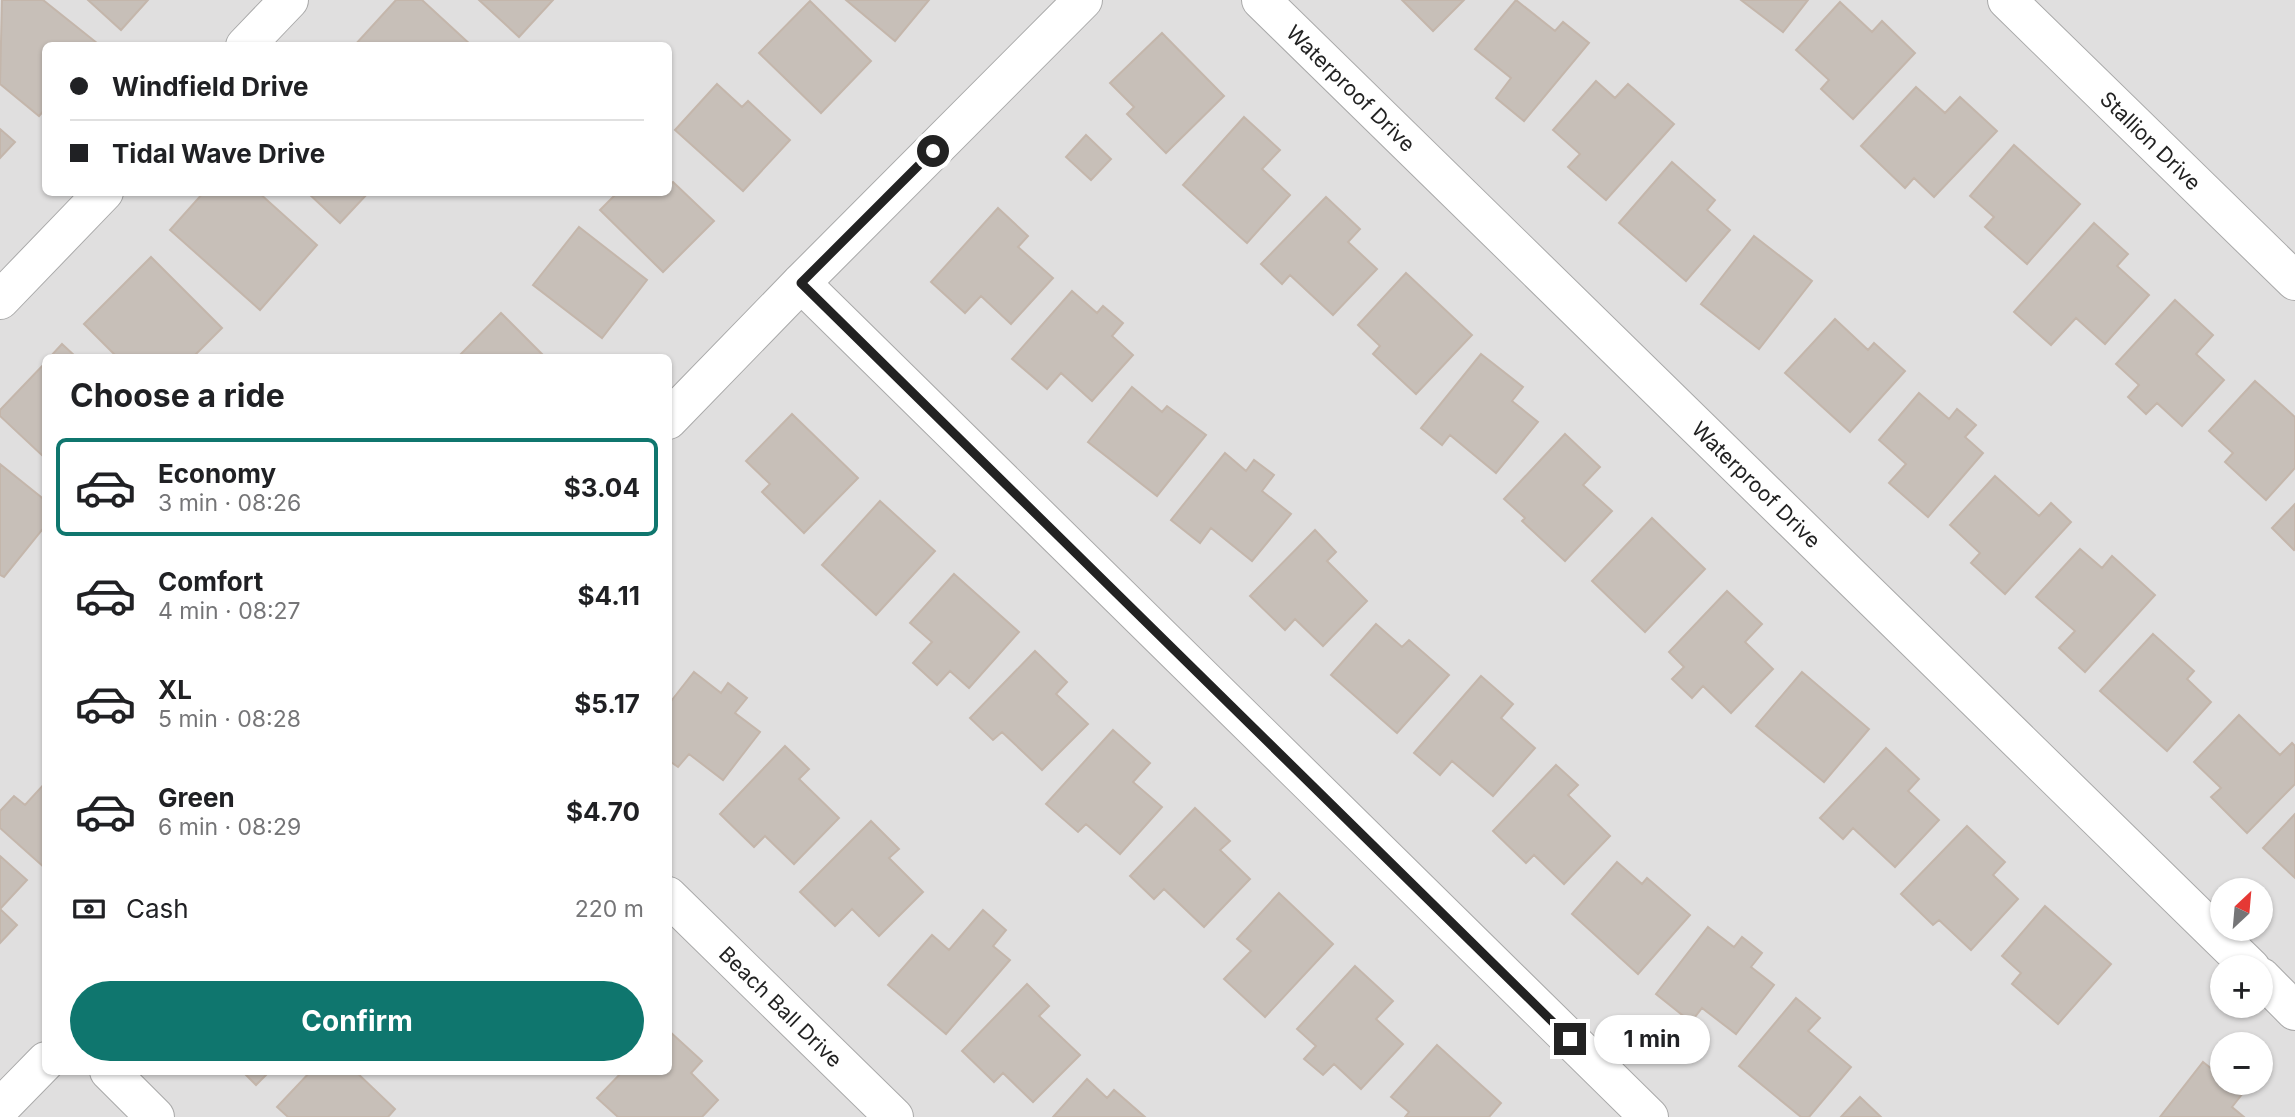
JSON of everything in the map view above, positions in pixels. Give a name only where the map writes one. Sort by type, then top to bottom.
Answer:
[{"type":"street","points":[[249,42],[289,0]]},
{"type":"street","points":[[672,416],[1083,0]]},
{"type":"street","name":"Waterproof Drive","points":[[1261,0],[2238,955]]},
{"type":"street","name":"Stallion Drive","points":[[2007,0],[2295,281]]},
{"type":"street","points":[[0,300],[100,196]]},
{"type":"street","points":[[801,283],[1649,1117]]},
{"type":"street","name":"Beach Ball Drive","points":[[672,900],[894,1117]]},
{"type":"street","points":[[2273,989],[2295,1010]]},
{"type":"street","points":[[0,1108],[42,1065]]},
{"type":"street","points":[[113,1075],[155,1117]]},
{"type":"shaded area","points":[[0,0],[2295,0],[2295,1117],[0,1117]]},
{"type":"building","points":[[2,0],[43,0],[96,42],[42,42],[42,113],[39,116],[0,84]]},
{"type":"building","points":[[88,0],[148,0],[121,30]]},
{"type":"building","points":[[396,0],[422,0],[468,42],[358,42]]},
{"type":"building","points":[[479,0],[553,0],[519,37]]},
{"type":"building","points":[[846,0],[929,0],[895,41]]},
{"type":"building","points":[[1402,0],[1464,0],[1433,31]]},
{"type":"building","points":[[1516,0],[1555,31],[1563,22],[1589,43],[1524,121],[1496,98],[1511,78],[1475,49]]},
{"type":"building","points":[[1741,0],[1808,0],[1783,32]]},
{"type":"building","points":[[810,1],[871,61],[821,113],[759,53]]},
{"type":"building","points":[[1840,2],[1872,32],[1882,21],[1915,53],[1853,119],[1821,89],[1829,80],[1796,50]]},
{"type":"building","points":[[1162,33],[1224,96],[1166,153],[1127,114],[1134,107],[1110,83]]},
{"type":"building","points":[[1596,81],[1615,98],[1628,84],[1674,124],[1606,200],[1568,167],[1580,154],[1553,130]]},
{"type":"building","points":[[717,84],[742,107],[748,101],[790,140],[743,191],[675,130]]},
{"type":"building","points":[[1916,87],[1945,113],[1960,97],[1997,131],[1934,197],[1914,178],[1905,188],[1861,146]]},
{"type":"building","points":[[1244,117],[1280,150],[1262,169],[1290,195],[1247,243],[1183,185]]},
{"type":"building","points":[[0,129],[15,142],[0,158]]},
{"type":"building","points":[[1086,135],[1111,159],[1091,180],[1066,157]]},
{"type":"building","points":[[2014,145],[2080,204],[2027,264],[1985,227],[1994,217],[1970,196]]},
{"type":"building","points":[[1672,162],[1715,200],[1707,210],[1730,230],[1686,281],[1619,223]]},
{"type":"building","points":[[672,183],[714,221],[663,272],[600,210],[614,196],[672,196]]},
{"type":"building","points":[[200,196],[262,196],[317,245],[260,310],[170,230]]},
{"type":"building","points":[[311,196],[365,196],[340,223]]},
{"type":"building","points":[[1326,197],[1360,229],[1348,242],[1377,269],[1333,315],[1290,275],[1282,284],[1261,264]]},
{"type":"building","points":[[998,208],[1028,236],[1018,247],[1053,278],[1011,324],[981,296],[965,313],[931,282]]},
{"type":"building","points":[[2094,223],[2128,254],[2117,266],[2149,295],[2105,344],[2076,318],[2051,345],[2014,312]]},
{"type":"building","points":[[579,227],[647,280],[602,338],[533,285]]},
{"type":"building","points":[[1754,236],[1812,281],[1759,349],[1701,304]]},
{"type":"building","points":[[151,257],[222,328],[196,354],[114,354],[84,324]]},
{"type":"building","points":[[1406,273],[1472,335],[1416,394],[1373,354],[1380,346],[1358,325]]},
{"type":"building","points":[[1072,291],[1097,313],[1103,306],[1123,323],[1112,336],[1133,355],[1092,401],[1061,373],[1047,389],[1012,359]]},
{"type":"building","points":[[2175,300],[2213,335],[2196,354],[2224,380],[2182,426],[2157,403],[2146,414],[2128,397],[2139,385],[2116,364]]},
{"type":"building","points":[[501,313],[542,354],[461,354]]},
{"type":"building","points":[[1835,319],[1868,350],[1874,343],[1905,371],[1850,432],[1785,373]]},
{"type":"building","points":[[62,344],[73,354],[53,354]]},
{"type":"building","points":[[1481,354],[1523,387],[1512,401],[1538,422],[1496,473],[1450,435],[1442,445],[1421,428]]},
{"type":"building","points":[[42,366],[42,455],[0,416],[0,410]]},
{"type":"building","points":[[2255,381],[2295,417],[2295,468],[2266,500],[2225,462],[2233,453],[2209,431]]},
{"type":"building","points":[[1132,387],[1162,412],[1167,406],[1206,435],[1157,496],[1088,442]]},
{"type":"building","points":[[1919,393],[1949,419],[1957,409],[1976,425],[1965,437],[1983,453],[1928,517],[1889,483],[1906,464],[1879,440]]},
{"type":"building","points":[[792,414],[858,478],[804,533],[762,492],[770,484],[746,461]]},
{"type":"building","points":[[1565,434],[1600,467],[1583,485],[1612,511],[1565,561],[1522,521],[1525,518],[1504,499]]},
{"type":"building","points":[[1225,453],[1246,471],[1254,460],[1274,475],[1262,491],[1291,514],[1252,561],[1211,528],[1200,543],[1171,520]]},
{"type":"building","points":[[0,464],[42,498],[42,530],[4,577],[0,575]]},
{"type":"building","points":[[1995,476],[2039,516],[2051,503],[2071,522],[2005,594],[1971,563],[1980,553],[1950,525]]},
{"type":"building","points":[[880,501],[935,551],[876,615],[822,565]]},
{"type":"building","points":[[2295,504],[2295,549],[2294,550],[2272,528]]},
{"type":"building","points":[[1652,518],[1705,569],[1645,632],[1592,581]]},
{"type":"building","points":[[1315,530],[1336,552],[1327,561],[1367,601],[1323,646],[1295,619],[1285,630],[1250,596]]},
{"type":"building","points":[[2080,549],[2102,568],[2112,556],[2155,595],[2085,672],[2059,648],[2075,631],[2036,597]]},
{"type":"building","points":[[954,574],[1019,632],[969,688],[950,671],[937,685],[913,663],[932,642],[910,623]]},
{"type":"building","points":[[1727,591],[1762,624],[1745,642],[1773,669],[1731,713],[1703,686],[1692,698],[1672,679],[1684,667],[1669,652]]},
{"type":"building","points":[[1376,624],[1402,647],[1409,640],[1449,675],[1397,733],[1331,675]]},
{"type":"building","points":[[2153,634],[2194,671],[2187,679],[2211,702],[2167,751],[2100,691]]},
{"type":"building","points":[[1035,651],[1067,682],[1056,694],[1088,724],[1042,770],[1002,732],[993,740],[970,718]]},
{"type":"building","points":[[694,672],[721,693],[728,683],[747,698],[735,713],[760,732],[723,780],[689,754],[678,767],[672,763],[672,700]]},
{"type":"building","points":[[1802,672],[1869,729],[1824,782],[1756,726]]},
{"type":"building","points":[[1481,676],[1513,704],[1501,718],[1535,748],[1493,796],[1452,761],[1440,775],[1414,753]]},
{"type":"building","points":[[2239,715],[2280,755],[2292,743],[2295,746],[2295,784],[2247,833],[2211,797],[2221,788],[2194,762]]},
{"type":"building","points":[[1113,730],[1150,763],[1133,782],[1162,807],[1120,854],[1086,824],[1078,832],[1046,804]]},
{"type":"building","points":[[785,746],[809,769],[799,779],[839,818],[794,864],[765,836],[754,847],[720,814]]},
{"type":"building","points":[[1886,748],[1919,779],[1908,791],[1939,820],[1895,867],[1853,828],[1843,839],[1820,818]]},
{"type":"building","points":[[1556,765],[1578,785],[1568,795],[1610,836],[1564,884],[1534,855],[1526,863],[1493,831]]},
{"type":"building","points":[[42,786],[42,865],[0,828],[0,811],[14,796],[25,805]]},
{"type":"building","points":[[1195,808],[1230,841],[1220,850],[1250,879],[1204,927],[1164,889],[1154,899],[1130,876]]},
{"type":"building","points":[[2295,814],[2295,878],[2263,848]]},
{"type":"building","points":[[871,821],[899,849],[889,858],[923,892],[879,936],[852,909],[835,926],[800,892]]},
{"type":"building","points":[[1967,826],[2005,862],[1993,875],[2018,899],[1971,950],[1939,920],[1933,925],[1901,894]]},
{"type":"building","points":[[0,856],[27,880],[0,909]]},
{"type":"building","points":[[1617,862],[1642,884],[1647,878],[1690,915],[1638,974],[1572,914]]},
{"type":"building","points":[[1279,893],[1333,944],[1265,1017],[1224,979],[1251,951],[1237,939]]},
{"type":"building","points":[[2045,906],[2111,964],[2058,1024],[2012,984],[2021,973],[2002,956]]},
{"type":"building","points":[[0,909],[17,925],[0,943]]},
{"type":"building","points":[[983,910],[1006,930],[993,946],[1010,960],[946,1034],[888,985],[932,935],[949,950]]},
{"type":"building","points":[[1708,927],[1734,947],[1742,937],[1762,953],[1751,967],[1774,985],[1736,1034],[1702,1008],[1691,1022],[1656,994]]},
{"type":"building","points":[[1355,966],[1393,1001],[1376,1019],[1403,1044],[1361,1089],[1334,1064],[1323,1075],[1304,1059],[1316,1046],[1297,1029]]},
{"type":"building","points":[[1027,984],[1049,1006],[1039,1016],[1080,1055],[1033,1102],[1003,1073],[994,1082],[962,1051]]},
{"type":"building","points":[[1796,998],[1820,1018],[1808,1031],[1851,1067],[1809,1117],[1801,1117],[1739,1066]]},
{"type":"building","points":[[672,1034],[702,1061],[691,1073],[718,1100],[702,1117],[618,1117],[597,1098],[619,1075],[672,1075]]},
{"type":"building","points":[[1437,1045],[1501,1103],[1489,1117],[1405,1117],[1409,1112],[1391,1097]]},
{"type":"building","points":[[2203,1062],[2210,1068],[2210,1095],[2241,1095],[2232,1107],[2244,1117],[2160,1117]]},
{"type":"building","points":[[246,1075],[266,1075],[256,1085]]},
{"type":"building","points":[[307,1075],[359,1075],[395,1109],[388,1117],[288,1117],[277,1107]]},
{"type":"building","points":[[1087,1079],[1107,1098],[1114,1090],[1145,1117],[1053,1117]]},
{"type":"building","points":[[1860,1097],[1881,1117],[1841,1117]]},
{"type":"route","points":[[933,151],[801,283],[1570,1039]]}]
